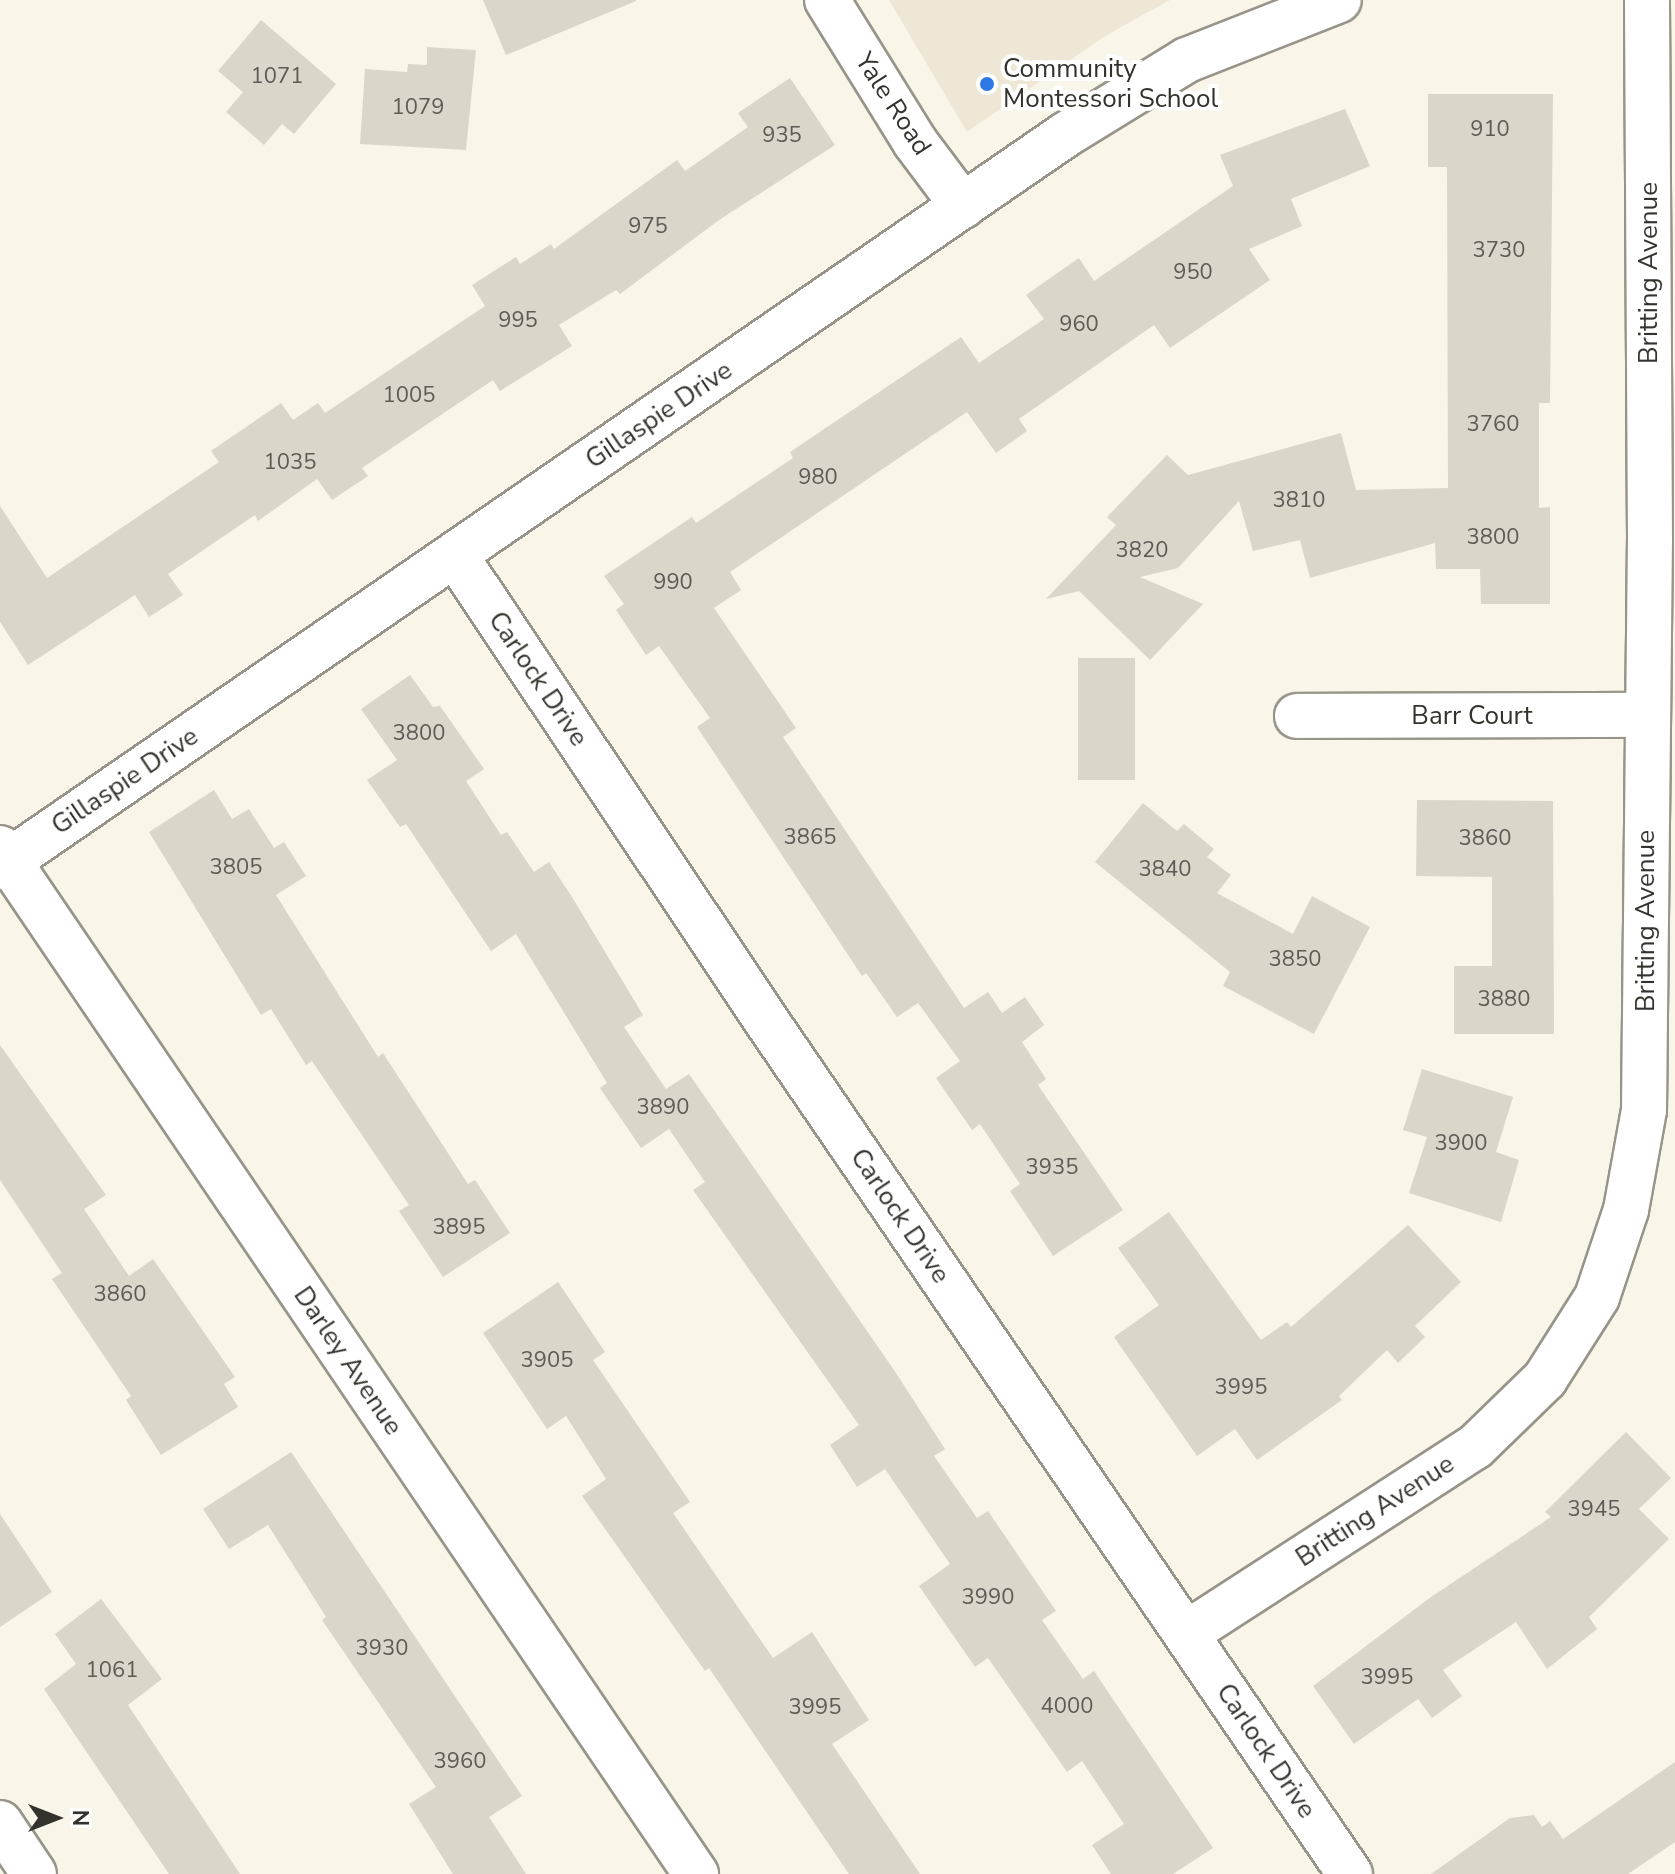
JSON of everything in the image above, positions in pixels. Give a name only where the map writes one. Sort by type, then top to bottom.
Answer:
[{"type":"street","name":"Yale Road","points":[[827,0],[915,142],[963,206]]},
{"type":"street","name":"Gillaspie Drive","points":[[3,859],[455,555],[963,206],[1187,60],[1339,0]]},
{"type":"street","name":"Britting Avenue","points":[[1187,1633],[1475,1447],[1545,1379],[1597,1297],[1626,1210],[1644,1110],[1647,0]]},
{"type":"street","name":"Carlock Drive","points":[[455,555],[779,1040],[1350,1874]]},
{"type":"street","name":"Barr Court","points":[[1297,716],[1647,715]]},
{"type":"street","name":"Darley Avenue","points":[[3,859],[696,1874]]},
{"type":"street","points":[[0,1823],[34,1874]]},
{"type":"shaded area","name":"Community Montessori School","points":[[889,0],[1170,0],[1105,36],[967,132]]},
{"type":"building","points":[[483,0],[636,0],[636,1],[506,55]]},
{"type":"building","points":[[261,20],[336,84],[294,134],[282,124],[264,145],[226,112],[243,92],[218,71]]},
{"type":"building","points":[[427,47],[476,50],[466,150],[360,144],[365,69],[407,72],[408,64],[427,65]]},
{"type":"building","points":[[790,78],[835,145],[719,220],[620,294],[616,290],[559,325],[572,346],[500,391],[493,380],[362,468],[368,476],[332,500],[317,479],[258,521],[255,515],[168,574],[183,595],[149,617],[135,595],[28,665],[0,622],[0,506],[47,578],[219,462],[211,451],[281,403],[293,420],[318,403],[325,413],[485,306],[472,285],[516,257],[520,264],[551,244],[554,249],[677,160],[685,171],[748,127],[738,113]]},
{"type":"building","points":[[1428,94],[1553,94],[1550,403],[1539,403],[1539,508],[1550,507],[1550,604],[1481,604],[1480,569],[1436,569],[1435,543],[1310,578],[1300,540],[1253,551],[1239,501],[1178,568],[1140,577],[1203,604],[1150,660],[1079,591],[1046,599],[1116,525],[1107,517],[1167,455],[1188,475],[1341,433],[1356,490],[1448,488],[1447,167],[1428,167]]},
{"type":"building","points":[[1345,109],[1370,166],[1291,199],[1302,226],[1249,249],[1270,280],[1170,348],[1154,325],[1019,419],[1027,431],[996,453],[967,412],[730,572],[741,590],[714,608],[796,728],[783,737],[964,1008],[988,992],[1002,1013],[1025,997],[1044,1025],[1022,1042],[1046,1079],[1038,1085],[1123,1210],[1053,1256],[1010,1191],[1020,1184],[980,1124],[972,1130],[936,1078],[960,1061],[918,1003],[897,1017],[866,973],[862,976],[697,727],[710,718],[659,646],[646,655],[616,610],[624,604],[604,576],[692,517],[696,523],[793,458],[790,452],[961,337],[979,363],[1044,319],[1026,295],[1079,258],[1094,281],[1233,186],[1220,155]]},
{"type":"building","points":[[1078,658],[1135,658],[1135,780],[1078,780]]},
{"type":"building","points":[[410,675],[433,707],[440,706],[484,769],[466,781],[501,835],[507,832],[534,872],[549,862],[572,897],[643,1015],[624,1027],[666,1089],[689,1074],[894,1370],[945,1449],[934,1456],[977,1518],[988,1511],[1056,1611],[1042,1620],[1083,1679],[1094,1671],[1213,1848],[1173,1874],[1111,1874],[1092,1845],[1124,1824],[1082,1761],[1067,1772],[988,1658],[975,1667],[919,1586],[950,1564],[885,1469],[857,1487],[830,1445],[859,1425],[693,1190],[705,1182],[669,1129],[641,1148],[600,1088],[607,1083],[516,934],[491,951],[406,824],[400,827],[367,780],[397,760],[361,709]]},
{"type":"building","points":[[214,790],[232,819],[249,809],[274,848],[284,842],[306,876],[276,895],[378,1057],[383,1053],[468,1184],[475,1180],[510,1233],[443,1277],[399,1211],[409,1205],[312,1061],[306,1065],[271,1009],[261,1015],[149,832]]},
{"type":"building","points":[[1417,800],[1553,801],[1554,1034],[1454,1034],[1454,966],[1492,966],[1492,877],[1416,876]]},
{"type":"building","points":[[1143,803],[1177,831],[1184,824],[1214,849],[1207,857],[1231,875],[1217,893],[1293,934],[1312,896],[1370,927],[1314,1034],[1223,986],[1230,972],[1095,862]]},
{"type":"building","points":[[0,1045],[106,1195],[84,1209],[129,1276],[153,1259],[235,1377],[224,1384],[238,1407],[161,1455],[126,1400],[131,1396],[52,1279],[62,1273],[0,1180]]},
{"type":"building","points":[[1422,1069],[1513,1097],[1496,1152],[1519,1160],[1501,1222],[1409,1193],[1427,1137],[1403,1130]]},
{"type":"building","points":[[1169,1212],[1261,1340],[1287,1322],[1291,1327],[1408,1225],[1461,1282],[1415,1326],[1425,1337],[1398,1363],[1387,1350],[1339,1396],[1342,1400],[1257,1460],[1235,1429],[1197,1456],[1114,1337],[1159,1305],[1118,1248]]},
{"type":"building","points":[[558,1282],[605,1352],[593,1360],[690,1502],[673,1513],[773,1658],[812,1632],[869,1720],[832,1744],[920,1874],[849,1874],[709,1668],[705,1671],[582,1496],[606,1479],[566,1416],[547,1429],[483,1333]]},
{"type":"building","points":[[1626,1432],[1671,1478],[1639,1509],[1669,1539],[1589,1617],[1597,1629],[1547,1669],[1516,1622],[1443,1670],[1462,1696],[1432,1718],[1418,1699],[1354,1744],[1313,1686],[1431,1597],[1551,1517],[1545,1512]]},
{"type":"building","points":[[291,1452],[522,1796],[489,1817],[526,1874],[453,1874],[409,1804],[436,1787],[322,1620],[326,1617],[268,1525],[229,1549],[203,1509]]},
{"type":"building","points":[[0,1514],[52,1592],[0,1627]]},
{"type":"building","points":[[101,1599],[162,1679],[128,1705],[240,1874],[169,1874],[44,1689],[76,1664],[55,1634]]},
{"type":"building","points":[[1675,1762],[1675,1842],[1628,1874],[1431,1874],[1510,1818],[1534,1815],[1542,1827],[1550,1821],[1563,1839]]},
{"type":"place","name":"Community Montessori School","points":[[987,84]]}]
